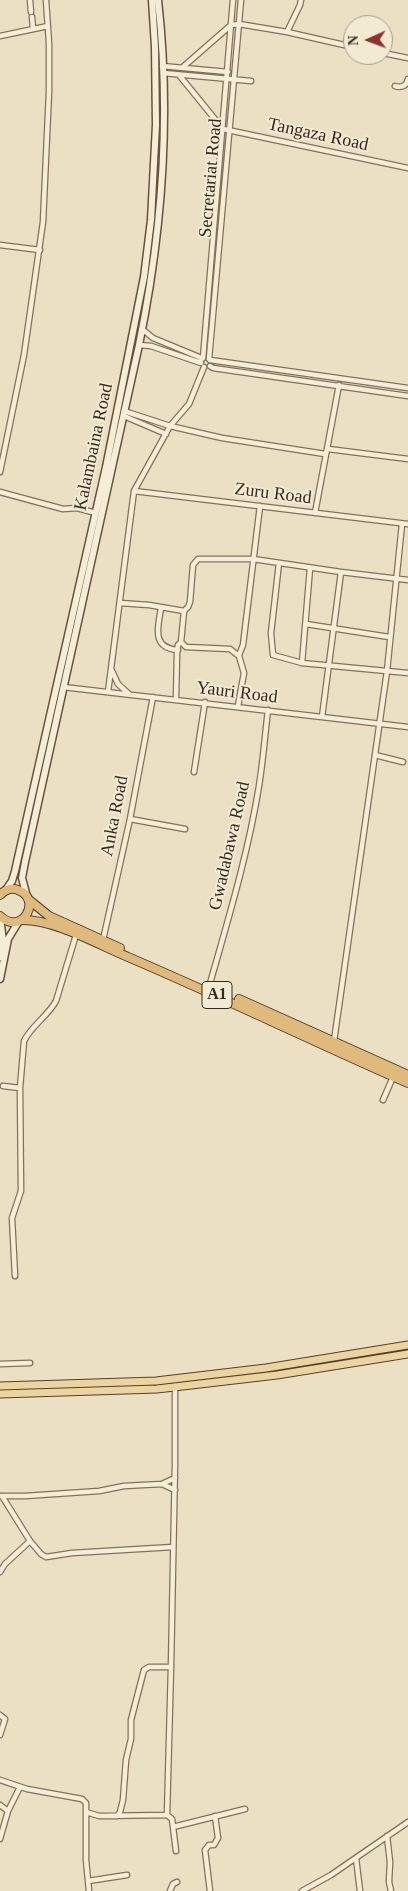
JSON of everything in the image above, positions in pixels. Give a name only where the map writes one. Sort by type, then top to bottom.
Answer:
[{"type":"highway","points":[[0,917],[9,922],[20,921],[28,913],[29,908],[28,898],[16,889],[2,893]]},
{"type":"highway","name":"A1","points":[[28,898],[49,916],[408,1075]]},
{"type":"highway","name":"A1","points":[[20,921],[42,921],[76,935],[207,991],[408,1083]]},
{"type":"main road","name":"Kalambaina Road","points":[[2,893],[12,881],[15,871],[96,513],[139,307],[148,248],[156,125],[152,0]]},
{"type":"main road","points":[[28,898],[22,878],[151,283],[160,201],[163,131],[158,0]]},
{"type":"main road","points":[[0,917],[3,941],[0,957]]},
{"type":"main road","points":[[0,979],[8,939],[20,921]]},
{"type":"main road","points":[[0,1386],[156,1381],[266,1368],[408,1345]]},
{"type":"main road","points":[[0,1394],[89,1393],[175,1387],[408,1354]]},
{"type":"street","points":[[30,0],[33,28]]},
{"type":"street","points":[[0,472],[3,447],[24,355],[44,222],[50,60],[46,0]]},
{"type":"street","name":"Secretariat Road","points":[[205,361],[233,0]]},
{"type":"street","name":"Secretariat Road","points":[[205,361],[229,131],[240,0]]},
{"type":"street","points":[[287,32],[301,0]]},
{"type":"street","points":[[183,67],[231,25],[239,24],[287,32],[343,45]]},
{"type":"street","points":[[0,36],[48,26]]},
{"type":"street","points":[[393,55],[408,58]]},
{"type":"street","points":[[162,69],[183,67],[234,72]]},
{"type":"street","points":[[162,69],[179,75],[251,81]]},
{"type":"street","points":[[179,75],[223,129]]},
{"type":"street","points":[[395,86],[402,87],[406,85],[408,79]]},
{"type":"street","name":"Tangaza Road","points":[[223,129],[408,168]]},
{"type":"street","points":[[0,245],[40,250]]},
{"type":"street","points":[[142,330],[153,338],[199,356],[213,368],[408,396]]},
{"type":"street","points":[[139,345],[151,346],[197,363],[205,361],[408,388]]},
{"type":"street","points":[[108,692],[134,491],[170,426],[189,404],[205,361]]},
{"type":"street","points":[[286,378],[287,371]]},
{"type":"street","points":[[315,513],[341,379]]},
{"type":"street","points":[[124,413],[222,438],[408,459]]},
{"type":"street","points":[[124,413],[166,434]]},
{"type":"street","name":"Zuru Road","points":[[134,491],[408,524]]},
{"type":"street","points":[[0,492],[63,509],[77,508],[96,513]]},
{"type":"street","points":[[239,655],[243,645],[260,506]]},
{"type":"street","points":[[334,1042],[387,671],[389,636],[402,524]]},
{"type":"street","points":[[176,700],[178,650],[181,642],[184,611],[190,602],[194,561],[201,558],[253,559],[408,580]]},
{"type":"street","points":[[279,563],[271,633],[271,652],[276,657],[302,663],[408,673]]},
{"type":"street","points":[[302,663],[310,568]]},
{"type":"street","points":[[322,717],[340,572]]},
{"type":"street","points":[[120,603],[149,605],[184,611]]},
{"type":"street","points":[[161,608],[159,641],[168,649],[178,650]]},
{"type":"street","points":[[306,624],[389,636]]},
{"type":"street","points":[[181,642],[186,647],[230,650],[239,655],[244,674],[238,706]]},
{"type":"street","points":[[111,670],[118,684],[129,694]]},
{"type":"street","name":"Yauri Road","points":[[63,687],[408,727]]},
{"type":"street","name":"Anka Road","points":[[103,940],[130,819],[153,697]]},
{"type":"street","points":[[194,772],[205,702]]},
{"type":"street","name":"Gwadabawa Road","points":[[209,987],[252,823],[259,785],[268,710]]},
{"type":"street","points":[[375,755],[404,762]]},
{"type":"street","points":[[130,819],[185,829]]},
{"type":"street","points":[[15,1276],[12,1218],[21,1191],[20,1088],[24,1041],[27,1035],[51,1011],[56,1001],[76,935]]},
{"type":"street","points":[[383,1100],[393,1076]]},
{"type":"street","points":[[3,1086],[20,1088]]},
{"type":"street","points":[[0,1364],[30,1363]]},
{"type":"street","points":[[175,1387],[175,1490],[167,1814],[171,1818],[176,1851]]},
{"type":"street","points":[[173,1547],[72,1554],[49,1558],[41,1554],[30,1541],[1,1496],[99,1491],[104,1488],[162,1484],[175,1478]]},
{"type":"street","points":[[162,1484],[175,1490]]},
{"type":"street","points":[[0,1572],[5,1564],[30,1541]]},
{"type":"street","points":[[117,1816],[122,1807],[126,1760],[131,1738],[131,1720],[144,1670],[149,1667],[171,1667]]},
{"type":"street","points":[[0,1715],[5,1719],[0,1735]]},
{"type":"street","points":[[0,1780],[20,1787],[82,1799],[86,1803],[88,1891]]},
{"type":"street","points":[[0,1839],[8,1811],[20,1787]]},
{"type":"street","points":[[0,1805],[8,1811]]},
{"type":"street","points":[[122,1807],[126,1814]]},
{"type":"street","points":[[173,1827],[245,1809]]},
{"type":"street","points":[[86,1812],[99,1816],[167,1814]]},
{"type":"street","points":[[210,1891],[205,1850],[209,1845],[214,1845],[218,1838],[215,1816]]},
{"type":"street","points":[[302,1891],[356,1858],[408,1822]]},
{"type":"street","points":[[387,1836],[391,1891]]},
{"type":"street","points":[[356,1858],[360,1891]]},
{"type":"street","points":[[88,1881],[127,1876]]},
{"type":"street","points":[[170,1891],[173,1884],[177,1882]]}]
